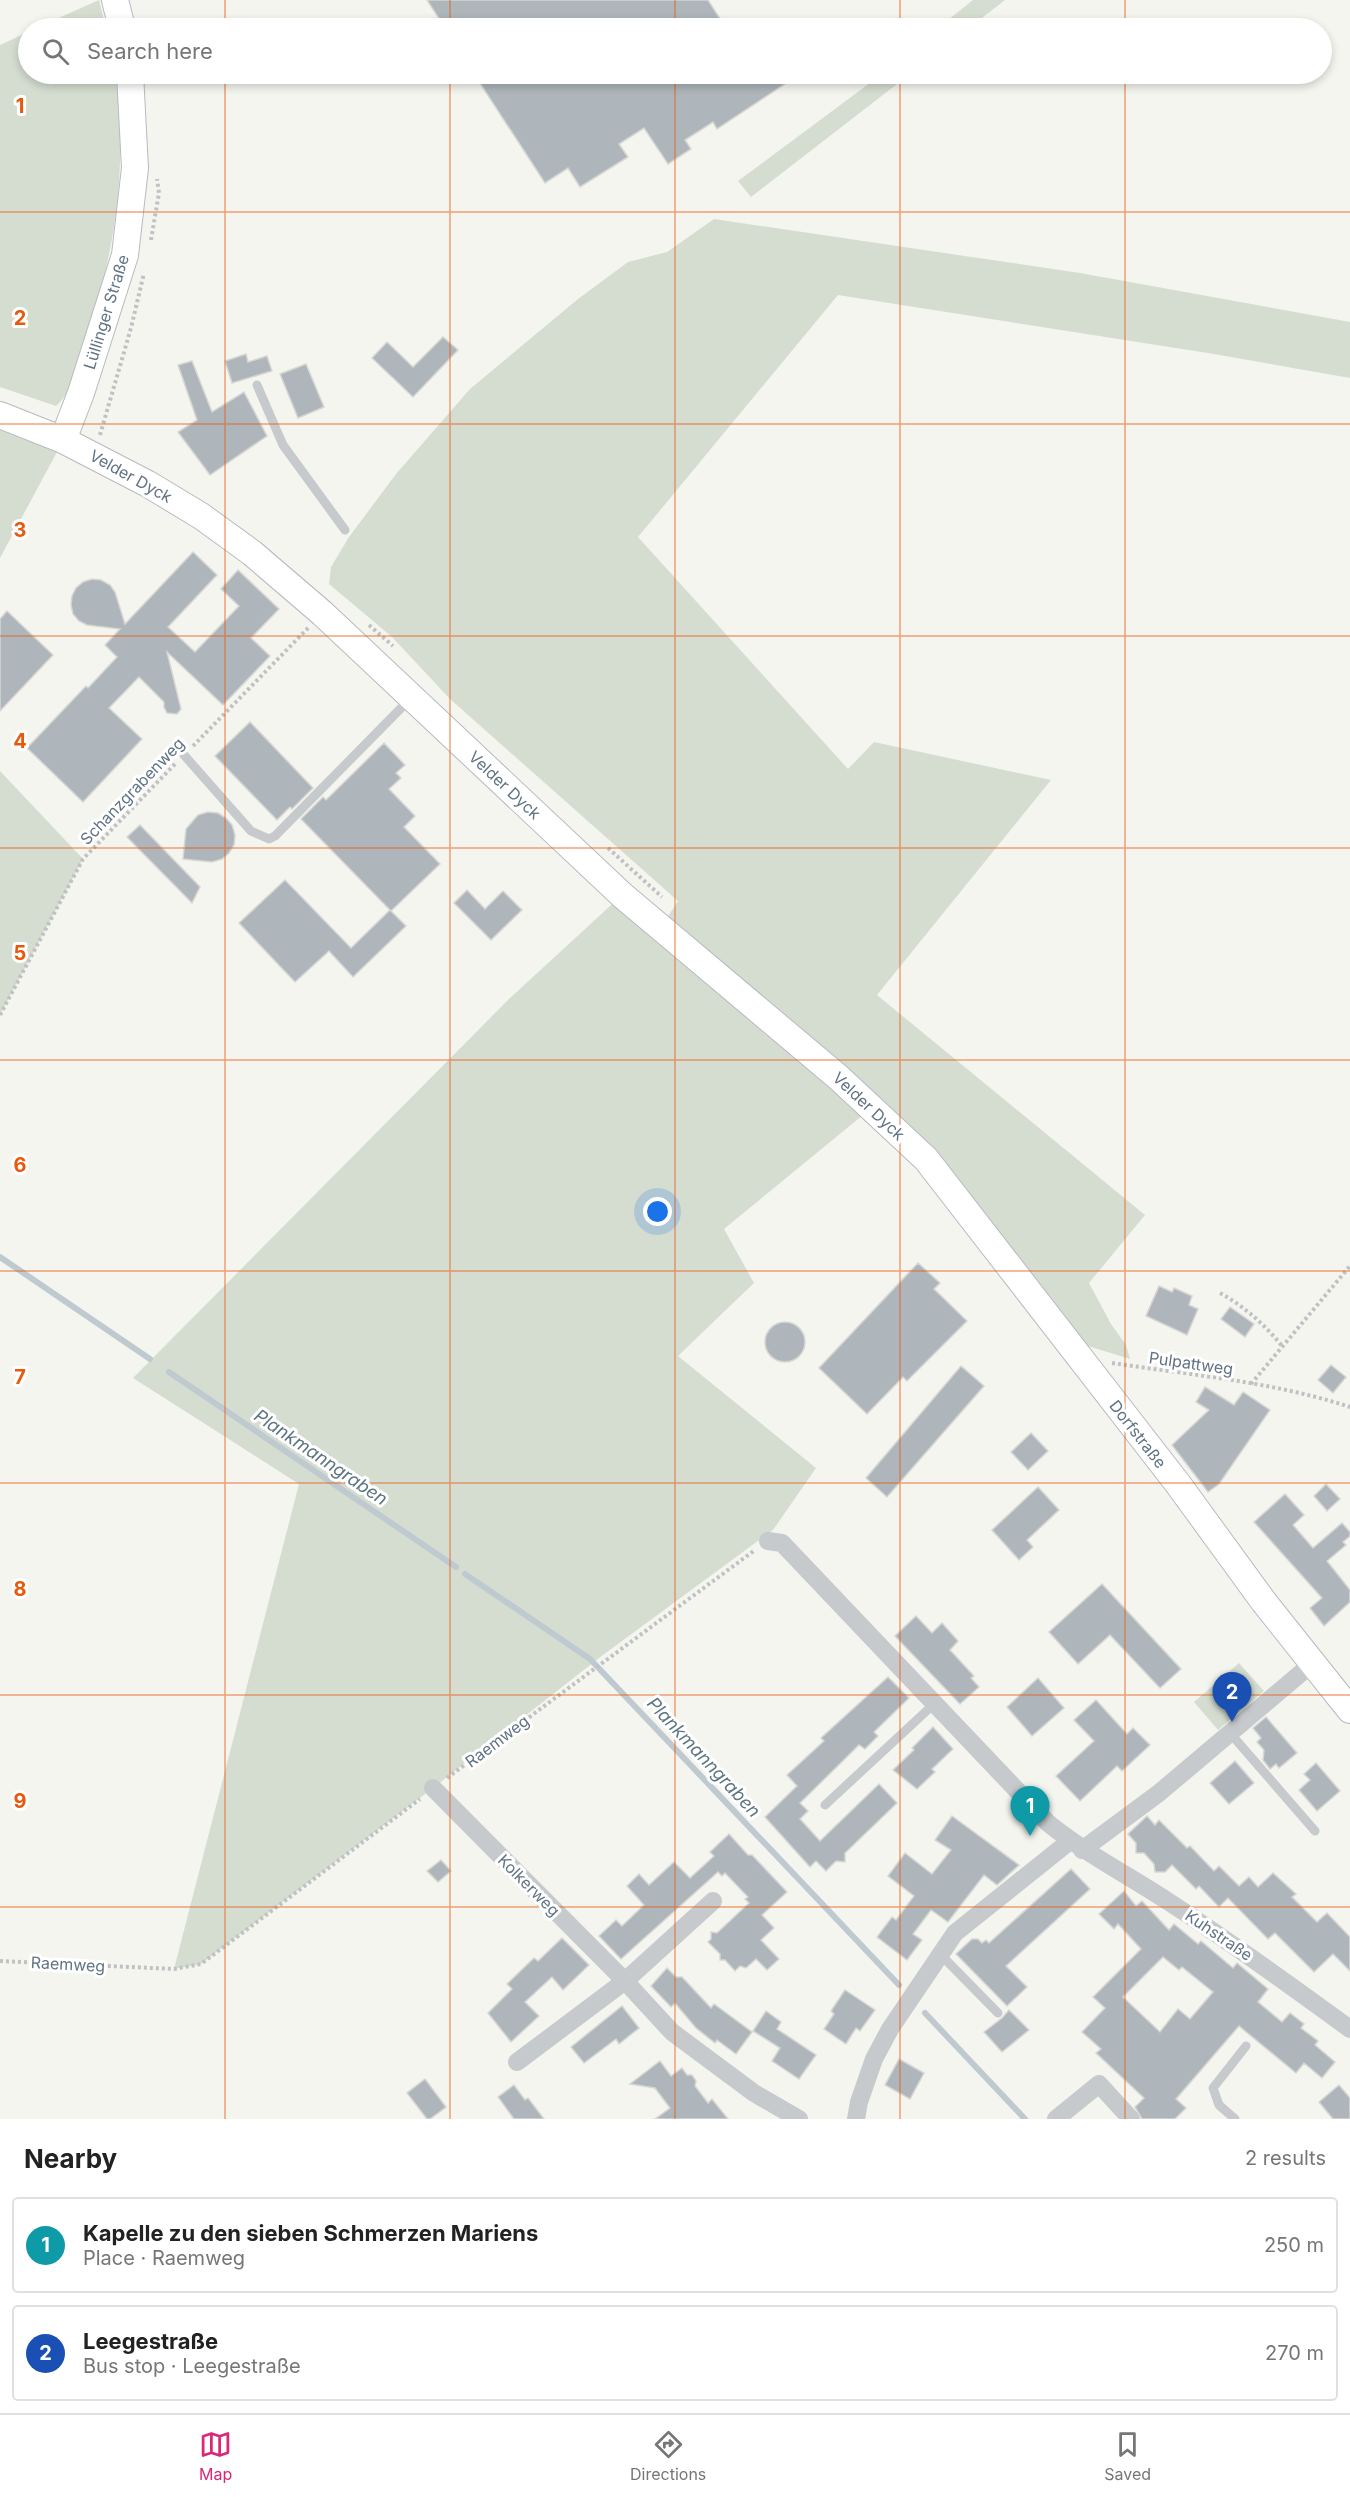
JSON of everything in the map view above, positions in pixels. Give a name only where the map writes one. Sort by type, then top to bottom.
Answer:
[{"type":"main road","points":[[115,0],[120,18]]},
{"type":"main road","name":"Lüllinger Straße","points":[[63,440],[89,370],[125,255],[135,168],[131,84]]},
{"type":"main road","name":"Velder Dyck","points":[[0,415],[63,440],[148,484],[201,516],[252,553],[322,613],[622,895],[838,1077],[926,1159]]},
{"type":"main road","name":"Dorfstraße","points":[[926,1159],[1082,1359],[1264,1602],[1350,1710]]},
{"type":"street","points":[[768,1541],[782,1543],[1048,1823],[1076,1845]]},
{"type":"street","points":[[856,2119],[859,2102],[874,2060],[890,2028],[955,1933],[1076,1845],[1159,1793],[1314,1662]]},
{"type":"street","name":"Kolkerweg","points":[[434,1788],[625,1981],[672,2032],[754,2094],[799,2119]]},
{"type":"street","name":"Kuhstraße","points":[[1076,1845],[1165,1899],[1241,1950],[1350,2029]]},
{"type":"street","points":[[517,2062],[625,1981],[712,1901]]},
{"type":"street","points":[[1056,2119],[1099,2084],[1131,2119]]},
{"type":"lane","points":[[257,385],[283,445],[345,530]]},
{"type":"lane","points":[[184,755],[251,831],[269,839],[275,836],[411,698]]},
{"type":"lane","points":[[825,1805],[934,1704]]},
{"type":"lane","points":[[1230,1733],[1315,1831]]},
{"type":"lane","points":[[940,1954],[998,2013]]},
{"type":"lane","points":[[1235,2119],[1219,2105],[1213,2088],[1246,2046]]},
{"type":"path","name":"Schanzgrabenweg","points":[[0,1015],[83,859],[322,613]]},
{"type":"path","name":"Pulpattweg","points":[[1082,1359],[1251,1384],[1350,1266]]},
{"type":"path","points":[[1220,1293],[1237,1302],[1273,1334],[1282,1347]]},
{"type":"path","points":[[1251,1384],[1304,1394],[1350,1407]]},
{"type":"path","name":"Raemweg","points":[[0,1961],[174,1969],[201,1964],[604,1661],[768,1541]]},
{"type":"shaded area","points":[[99,0],[104,18],[58,18]]},
{"type":"shaded area","points":[[973,0],[1005,0],[982,18],[950,18]]},
{"type":"shaded area","points":[[18,37],[18,84],[116,84],[119,110],[119,179],[110,247],[94,315],[75,372],[66,395],[56,406],[0,387],[0,45]]},
{"type":"shaded area","points":[[869,84],[897,84],[751,197],[738,181]]},
{"type":"shaded area","points":[[714,219],[1080,273],[1350,322],[1350,378],[1214,354],[838,295],[638,537],[848,769],[874,742],[1051,780],[877,995],[1145,1215],[1089,1283],[1111,1324],[1126,1345],[1130,1359],[1052,1335],[920,1169],[863,1115],[724,1229],[754,1283],[678,1356],[816,1468],[773,1530],[603,1655],[433,1788],[201,1964],[174,1969],[299,1484],[133,1378],[509,999],[622,895],[659,930],[678,901],[450,699],[392,637],[329,584],[331,567],[349,537],[396,474],[470,389],[578,299],[628,262],[667,252]]},
{"type":"shaded area","points":[[0,429],[57,452],[0,558]]},
{"type":"shaded area","points":[[0,771],[83,859],[0,1015]]},
{"type":"shaded area","points":[[1239,1663],[1264,1691],[1218,1730],[1194,1702]]},
{"type":"building","points":[[427,0],[708,0],[720,18],[439,18]]},
{"type":"building","points":[[481,84],[785,84],[717,129],[713,122],[685,140],[691,149],[668,164],[644,128],[619,144],[628,157],[580,187],[568,168],[545,183]]},
{"type":"building","points":[[443,337],[458,350],[413,397],[372,358],[387,342],[413,367]]},
{"type":"building","points":[[246,354],[248,362],[267,356],[272,371],[232,383],[225,361]]},
{"type":"building","points":[[192,361],[212,412],[244,392],[267,436],[210,475],[178,432],[197,420],[178,365]]},
{"type":"building","points":[[306,364],[324,407],[298,418],[280,374]]},
{"type":"building","points":[[193,552],[217,575],[168,627],[195,652],[239,606],[221,589],[238,570],[279,609],[251,638],[270,656],[223,705],[167,652],[181,709],[177,714],[167,713],[164,702],[139,677],[109,708],[142,739],[83,802],[27,748],[117,657],[105,645],[120,629],[87,625],[79,621],[73,614],[72,596],[83,582],[92,579],[101,580],[110,585],[115,592],[125,624]]},
{"type":"building","points":[[7,611],[53,655],[0,711],[0,619]]},
{"type":"building","points":[[250,722],[313,788],[277,820],[215,756]]},
{"type":"building","points":[[384,743],[405,765],[396,773],[401,778],[389,789],[415,816],[404,827],[440,864],[391,911],[406,926],[353,977],[329,951],[295,982],[239,923],[285,880],[351,948],[390,910],[301,819],[323,797],[326,800]]},
{"type":"building","points":[[208,812],[218,813],[232,825],[235,835],[234,845],[222,859],[212,862],[183,859],[186,829],[198,815]]},
{"type":"building","points":[[140,825],[200,887],[192,903],[127,837]]},
{"type":"building","points":[[467,890],[485,909],[503,891],[522,910],[491,940],[454,903]]},
{"type":"building","points":[[918,1263],[940,1283],[934,1289],[967,1321],[907,1381],[903,1377],[867,1414],[819,1368]]},
{"type":"building","points":[[1159,1286],[1172,1292],[1174,1288],[1192,1296],[1189,1305],[1198,1309],[1187,1335],[1146,1316]]},
{"type":"building","points":[[1230,1307],[1254,1324],[1245,1337],[1221,1319]]},
{"type":"building","points":[[785,1322],[799,1328],[805,1342],[799,1356],[785,1362],[771,1356],[765,1342],[771,1328]]},
{"type":"building","points":[[1331,1365],[1346,1377],[1333,1393],[1318,1380]]},
{"type":"building","points":[[961,1366],[984,1386],[887,1497],[866,1478]]},
{"type":"building","points":[[1205,1387],[1234,1405],[1243,1392],[1270,1410],[1219,1484],[1208,1492],[1172,1445],[1209,1410],[1196,1402]]},
{"type":"building","points":[[1031,1433],[1048,1451],[1028,1470],[1011,1452]]},
{"type":"building","points":[[1326,1484],[1340,1499],[1327,1511],[1314,1496]]},
{"type":"building","points":[[1038,1487],[1059,1510],[1027,1540],[1033,1547],[1019,1560],[992,1530]]},
{"type":"building","points":[[1285,1494],[1304,1515],[1293,1525],[1313,1548],[1342,1523],[1350,1532],[1350,1536],[1343,1542],[1346,1545],[1327,1561],[1350,1590],[1350,1602],[1324,1626],[1310,1608],[1322,1598],[1254,1522]]},
{"type":"building","points":[[1102,1584],[1181,1669],[1160,1688],[1110,1635],[1078,1664],[1049,1632]]},
{"type":"building","points":[[916,1616],[932,1633],[942,1623],[958,1641],[950,1650],[974,1676],[971,1678],[979,1687],[960,1704],[895,1636]]},
{"type":"building","points":[[888,1677],[909,1698],[874,1732],[878,1736],[865,1749],[859,1745],[800,1803],[808,1811],[800,1819],[820,1841],[879,1784],[897,1803],[845,1853],[845,1862],[836,1861],[826,1871],[816,1861],[810,1867],[765,1817],[797,1786],[787,1775],[824,1741],[821,1738]]},
{"type":"building","points":[[1038,1678],[1064,1708],[1032,1736],[1007,1707]]},
{"type":"building","points":[[1096,1700],[1127,1734],[1133,1728],[1150,1745],[1122,1771],[1117,1766],[1080,1801],[1056,1776],[1094,1741],[1074,1720]]},
{"type":"building","points":[[1266,1717],[1297,1753],[1279,1768],[1276,1764],[1270,1769],[1263,1760],[1264,1750],[1257,1742],[1261,1738],[1253,1728]]},
{"type":"building","points":[[933,1727],[953,1749],[932,1769],[935,1772],[917,1789],[893,1770]]},
{"type":"building","points":[[1235,1761],[1254,1783],[1229,1804],[1210,1783]]},
{"type":"building","points":[[1316,1763],[1340,1791],[1317,1811],[1299,1790],[1310,1780],[1304,1774]]},
{"type":"building","points":[[952,1816],[1019,1865],[997,1885],[984,1875],[948,1922],[931,1910],[913,1934],[922,1940],[907,1960],[877,1937],[892,1917],[896,1920],[914,1896],[888,1876],[905,1853],[932,1874],[951,1850],[935,1840]]},
{"type":"building","points":[[1147,1816],[1155,1825],[1159,1820],[1187,1848],[1190,1846],[1214,1871],[1219,1866],[1239,1886],[1249,1877],[1258,1887],[1273,1873],[1296,1894],[1292,1897],[1317,1922],[1327,1913],[1350,1937],[1350,1971],[1333,1954],[1314,1972],[1275,1933],[1268,1939],[1228,1898],[1219,1907],[1199,1886],[1196,1889],[1172,1865],[1165,1872],[1155,1872],[1154,1864],[1144,1853],[1136,1853],[1136,1843],[1128,1834]]},
{"type":"building","points":[[729,1834],[787,1892],[762,1915],[774,1928],[761,1940],[779,1959],[767,1970],[756,1959],[746,1968],[740,1966],[735,1971],[725,1960],[720,1960],[720,1954],[708,1942],[711,1939],[711,1932],[717,1933],[749,1903],[745,1899],[748,1897],[725,1873],[722,1876],[718,1872],[621,1959],[599,1936],[616,1920],[622,1926],[644,1905],[627,1886],[639,1874],[649,1885],[674,1862],[690,1878],[714,1856],[710,1852]]},
{"type":"building","points":[[441,1860],[451,1871],[438,1882],[427,1871]]},
{"type":"building","points":[[1071,1869],[1090,1889],[1006,1966],[1027,1987],[1007,2006],[956,1954],[972,1939],[978,1939],[982,1943],[986,1940],[989,1943]]},
{"type":"building","points":[[1124,1891],[1136,1906],[1142,1901],[1169,1930],[1174,1924],[1198,1944],[1201,1941],[1233,1968],[1237,1963],[1268,1989],[1258,2002],[1282,2022],[1290,2013],[1304,2024],[1301,2028],[1318,2041],[1315,2045],[1335,2062],[1322,2078],[1304,2063],[1296,2073],[1239,2026],[1176,2099],[1186,2108],[1175,2119],[1142,2119],[1135,2107],[1144,2098],[1096,2053],[1101,2049],[1082,2032],[1105,2008],[1093,1997],[1141,1949],[1118,1924],[1114,1929],[1099,1914]],"holes":[[[1163,1957],[1179,1970],[1182,1967],[1213,1992],[1190,2019],[1178,2009],[1160,2032],[1123,1997]]]},
{"type":"building","points":[[562,1938],[589,1965],[563,1990],[552,1977],[525,2002],[539,2016],[511,2042],[488,2013],[512,1989],[507,1984],[534,1958],[538,1961]]},
{"type":"building","points":[[667,1968],[676,1977],[682,1977],[711,2008],[714,2004],[752,2032],[736,2054],[717,2040],[715,2043],[696,2028],[675,2003],[671,2007],[651,1986]]},
{"type":"building","points":[[845,1990],[875,2010],[860,2031],[856,2028],[846,2044],[824,2029],[834,2014],[831,2011]]},
{"type":"building","points":[[622,2006],[639,2028],[619,2044],[616,2039],[584,2063],[571,2047]]},
{"type":"building","points":[[1009,2010],[1029,2030],[1002,2052],[984,2032]]},
{"type":"building","points":[[766,2011],[781,2022],[777,2029],[816,2055],[799,2079],[772,2061],[780,2048],[753,2031]]},
{"type":"building","points":[[899,2059],[924,2073],[910,2099],[885,2085]]},
{"type":"building","points":[[660,2061],[671,2076],[682,2068],[687,2075],[692,2075],[696,2081],[695,2086],[708,2103],[712,2099],[728,2119],[655,2119],[670,2108],[655,2088],[630,2084]]},
{"type":"building","points":[[425,2079],[446,2107],[430,2119],[427,2119],[407,2093]]},
{"type":"building","points":[[514,2085],[525,2100],[528,2098],[544,2119],[514,2119],[498,2097]]},
{"type":"building","points":[[1339,2085],[1350,2098],[1350,2119],[1333,2119],[1319,2102]]},
{"type":"waterway","name":"Plankmanngraben","points":[[0,1257],[150,1359]]},
{"type":"waterway","name":"Plankmanngraben","points":[[169,1372],[456,1567]]},
{"type":"waterway","name":"Plankmanngraben","points":[[465,1574],[590,1659],[899,1985]]},
{"type":"waterway","name":"Plankmanngraben","points":[[925,2013],[1025,2119]]},
{"type":"place","name":"Leegestraße","points":[[1232,1722]]},
{"type":"place","name":"Kapelle zu den sieben Schmerzen Mariens","points":[[1030,1836]]}]
